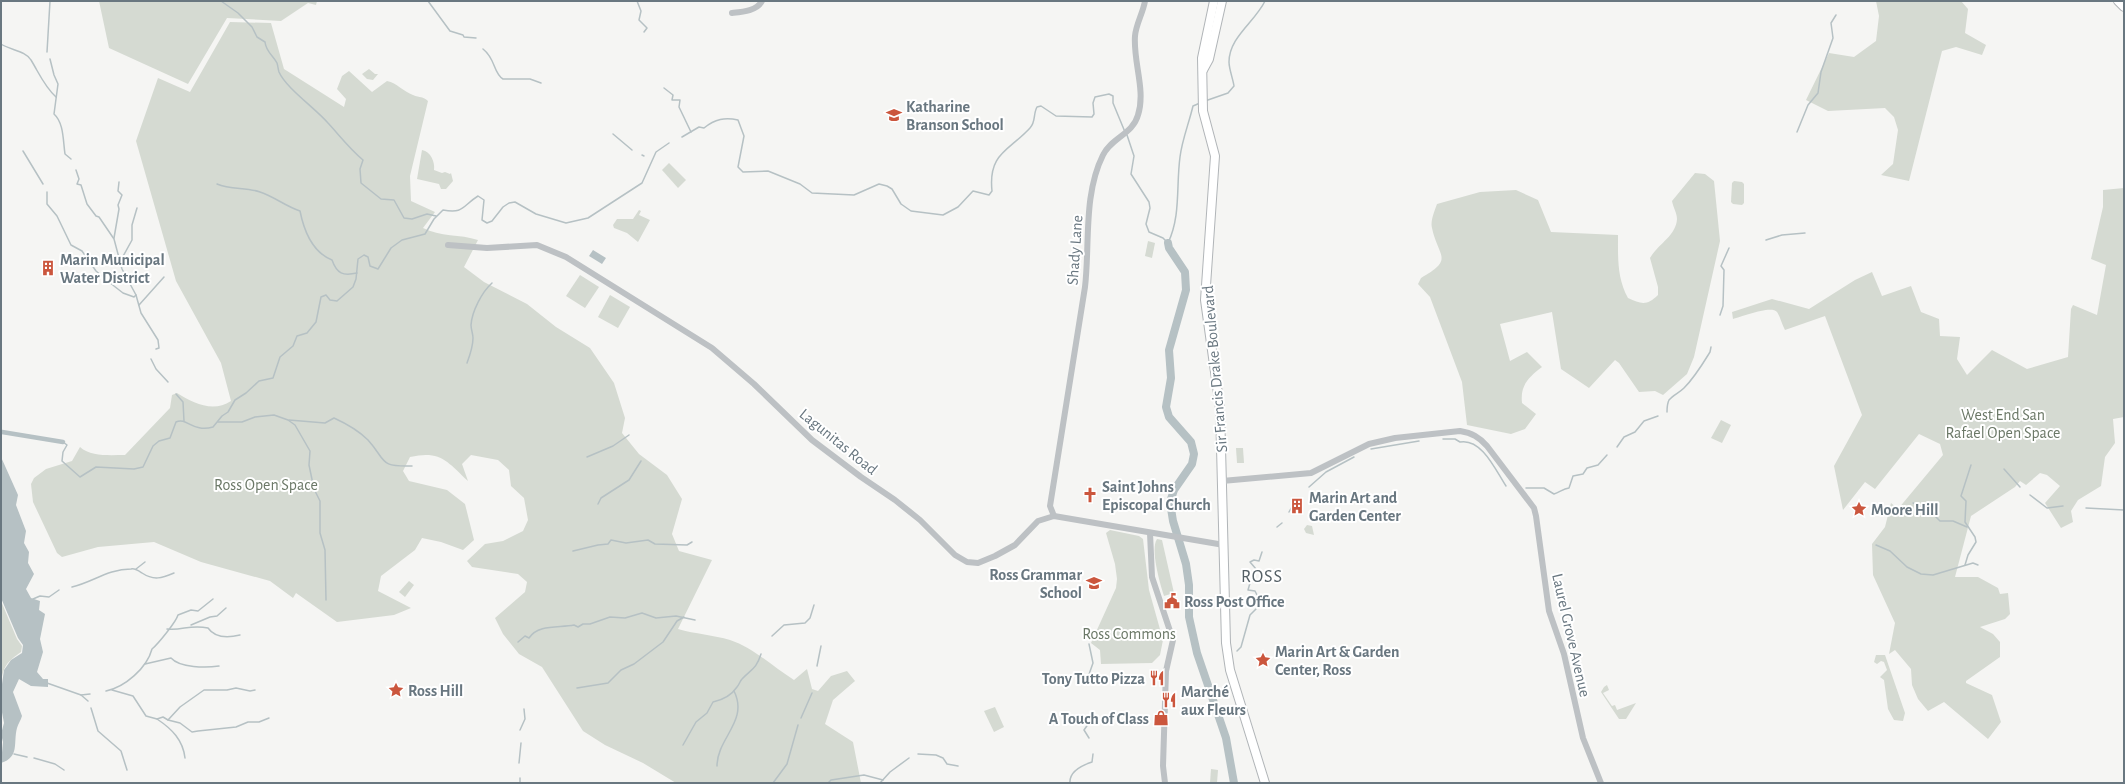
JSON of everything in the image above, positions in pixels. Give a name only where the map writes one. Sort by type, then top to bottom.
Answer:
[{"type":"main road","name":"Sir Francis Drake Boulevard","points":[[1214,1],[1202,58],[1203,70],[1201,95],[1203,111],[1214,156],[1205,300],[1219,399],[1227,655],[1231,674],[1265,783]]},
{"type":"main road","name":"Sir Francis Drake Boulevard","points":[[1203,70],[1209,59],[1222,1]]},
{"type":"main road","points":[[2118,1],[2124,7]]},
{"type":"street","points":[[732,13],[755,8],[759,6],[762,1]]},
{"type":"street","name":"Shady Lane","points":[[1054,516],[1050,506],[1085,287],[1088,259],[1089,209],[1103,155],[1113,142],[1126,133],[1136,123],[1140,110],[1135,37],[1145,1]]},
{"type":"street","name":"Lagunitas Road","points":[[448,245],[487,248],[537,245],[566,257],[712,348],[754,384],[812,440],[861,477],[895,500],[920,520],[955,555],[967,562],[978,563],[994,556],[1014,545],[1038,521],[1054,516]]},
{"type":"street","name":"Laurel Grove Avenue","points":[[1222,481],[1311,473],[1335,462],[1362,446],[1395,438],[1460,431],[1479,437],[1534,508],[1541,545],[1549,611],[1564,654],[1583,738],[1601,783]]},
{"type":"street","points":[[1054,516],[1224,544]]},
{"type":"street","points":[[1150,533],[1152,576],[1173,640],[1166,671],[1163,766],[1165,783]]},
{"type":"green space","points":[[99,1],[317,1],[316,5],[308,3],[281,21],[227,18],[188,84],[109,48]]},
{"type":"green space","points":[[1876,1],[1961,1],[1968,9],[1965,33],[1986,45],[1982,55],[1956,47],[1942,51],[1909,181],[1881,175],[1893,164],[1898,130],[1894,117],[1885,108],[1828,111],[1806,100],[1829,53],[1854,57],[1876,41],[1879,16]]},
{"type":"green space","name":"Ross Open Space","points":[[230,22],[271,23],[284,69],[344,107],[346,99],[337,89],[342,76],[349,71],[372,92],[387,81],[410,94],[428,101],[410,176],[411,201],[435,212],[423,228],[436,233],[478,240],[464,267],[484,282],[527,304],[556,327],[590,348],[614,383],[625,418],[622,433],[639,454],[667,475],[682,499],[672,534],[679,551],[712,560],[678,629],[724,638],[739,643],[794,680],[807,669],[812,689],[818,691],[831,676],[847,671],[855,681],[833,700],[825,724],[853,742],[861,783],[676,783],[643,763],[605,745],[583,731],[542,667],[519,654],[503,634],[495,618],[525,592],[527,582],[518,574],[472,567],[467,561],[485,544],[503,541],[523,531],[528,520],[524,498],[511,486],[509,470],[498,460],[471,455],[462,464],[468,481],[448,463],[436,456],[420,455],[410,457],[403,471],[409,481],[447,490],[465,504],[474,540],[463,550],[441,542],[422,538],[415,550],[381,576],[378,591],[411,608],[394,615],[337,622],[296,593],[293,598],[270,581],[201,562],[154,542],[98,547],[62,557],[57,553],[33,502],[31,484],[34,478],[46,469],[72,461],[80,447],[95,454],[125,455],[170,408],[172,395],[177,393],[203,405],[224,405],[231,401],[221,363],[176,281],[136,141],[158,78],[190,92]]},
{"type":"green space","points":[[369,69],[375,74],[378,74],[373,80],[367,79],[362,74]]},
{"type":"green space","points":[[422,150],[428,153],[432,158],[434,170],[442,173],[451,173],[453,181],[446,189],[441,189],[439,184],[417,179]]},
{"type":"green space","points":[[669,163],[686,180],[678,188],[662,170]]},
{"type":"green space","points":[[1695,173],[1705,174],[1714,181],[1720,241],[1694,357],[1687,374],[1663,395],[1655,391],[1639,392],[1619,363],[1615,360],[1589,388],[1561,369],[1552,312],[1500,324],[1510,361],[1527,352],[1542,367],[1529,378],[1522,391],[1522,403],[1536,414],[1525,429],[1511,434],[1467,425],[1462,382],[1430,297],[1418,284],[1421,278],[1438,266],[1442,257],[1432,225],[1437,204],[1480,192],[1516,190],[1538,200],[1551,232],[1618,235],[1619,268],[1624,290],[1628,298],[1644,303],[1654,299],[1658,295],[1658,287],[1650,258],[1657,248],[1670,235],[1676,225],[1677,217],[1672,201]]},
{"type":"green space","points":[[1734,181],[1742,182],[1744,184],[1744,203],[1742,205],[1733,204],[1731,202],[1732,183]]},
{"type":"green space","name":"West End San Rafael Open Space","points":[[2124,188],[2124,417],[2113,419],[2115,443],[2105,457],[2101,486],[2078,500],[2071,511],[2073,522],[2061,528],[2045,503],[2060,486],[2047,475],[2040,473],[2026,485],[2020,481],[2015,487],[1971,516],[1955,577],[1978,577],[1998,588],[2000,594],[2008,593],[2010,614],[2005,619],[1980,627],[1993,634],[2000,642],[2000,657],[1966,681],[1966,683],[1992,695],[2001,722],[1988,739],[1944,702],[1928,711],[1918,699],[1912,685],[1911,669],[1895,650],[1889,654],[1895,623],[1873,575],[1872,544],[1885,527],[1891,503],[1898,509],[1943,455],[1940,444],[1919,434],[1875,489],[1865,482],[1843,510],[1834,466],[1862,415],[1825,316],[1785,330],[1777,312],[1774,310],[1756,312],[1733,319],[1732,312],[1772,299],[1809,309],[1855,280],[1872,272],[1882,296],[1911,286],[1921,312],[1939,319],[1940,336],[1960,337],[1957,359],[1967,375],[1992,350],[2027,369],[2068,357],[2071,309],[2073,305],[2097,315],[2106,265],[2091,259],[2103,207],[2103,190]]},
{"type":"green space","points":[[639,210],[641,211],[639,215],[650,220],[638,242],[627,233],[614,228],[613,225],[617,219],[633,219]]},
{"type":"green space","points":[[1148,241],[1155,243],[1152,258],[1145,256]]},
{"type":"green space","points":[[580,275],[599,287],[585,308],[566,296]]},
{"type":"green space","points":[[610,295],[630,307],[618,328],[598,317]]},
{"type":"green space","points":[[1721,420],[1731,425],[1722,443],[1711,438]]},
{"type":"green space","points":[[1236,448],[1243,448],[1244,463],[1237,463]]},
{"type":"green space","points":[[1307,525],[1312,526],[1314,535],[1306,533],[1304,529]]},
{"type":"green space","name":"Ross Commons","points":[[1110,530],[1139,536],[1143,539],[1149,590],[1163,640],[1160,655],[1152,663],[1101,664],[1100,650],[1091,643],[1116,588],[1117,579],[1115,564],[1106,533]]},
{"type":"green space","points":[[1157,539],[1162,540],[1174,593],[1164,596],[1155,558],[1155,544]]},
{"type":"green space","points":[[409,581],[414,585],[405,597],[399,592]]},
{"type":"green space","points":[[1,601],[17,639],[22,646],[21,652],[6,665],[1,684]]},
{"type":"green space","points":[[1876,655],[1885,655],[1905,713],[1903,721],[1894,720],[1888,709],[1884,680],[1880,677],[1887,670],[1884,662],[1881,661],[1877,664],[1874,662]]},
{"type":"green space","points":[[1607,685],[1609,690],[1603,693],[1612,706],[1615,705],[1617,710],[1636,703],[1626,719],[1619,719],[1601,692]]},
{"type":"green space","points":[[995,707],[1004,727],[994,732],[984,711]]},
{"type":"green space","points":[[1211,769],[1218,770],[1217,783],[1210,783]]},
{"type":"shaded area","points":[[593,250],[606,258],[602,264],[589,256]]},
{"type":"shaded area","points":[[1,457],[18,495],[16,505],[26,531],[24,543],[29,552],[28,563],[34,574],[26,589],[31,598],[40,601],[39,610],[45,614],[40,639],[43,652],[37,672],[43,679],[48,679],[48,687],[31,686],[19,679],[13,692],[22,716],[17,728],[15,749],[11,757],[1,763],[3,742],[1,734],[4,723],[1,707],[1,691],[4,670],[11,660],[22,653],[23,645],[18,638],[1,598]]},
{"type":"waterway","points":[[47,52],[50,1]]},
{"type":"waterway","points":[[221,1],[238,13],[252,27],[257,37],[265,42],[268,51],[277,63],[279,72],[288,85],[322,117],[363,160],[360,169],[361,183],[381,199],[394,200],[404,218],[412,219],[427,214],[436,216]]},
{"type":"waterway","points":[[428,1],[450,31],[463,35],[464,37],[476,38]]},
{"type":"waterway","points":[[637,1],[641,11],[639,20],[647,28],[644,32]]},
{"type":"waterway","points":[[1205,101],[1228,93],[1234,86],[1229,65],[1230,53],[1238,37],[1261,9],[1265,1]]},
{"type":"waterway","points":[[1797,132],[1808,105],[1818,93],[1821,72],[1833,38],[1831,23],[1836,15]]},
{"type":"waterway","points":[[1,44],[29,57],[45,84],[56,97]]},
{"type":"waterway","points":[[483,49],[490,57],[497,73],[503,79],[530,79],[541,83]]},
{"type":"waterway","points":[[50,59],[58,84],[54,114],[60,122],[65,154],[71,159]]},
{"type":"waterway","points":[[664,88],[673,95],[672,100],[680,100],[679,107],[691,132]]},
{"type":"waterway","points":[[682,137],[699,127],[704,128],[716,121],[724,119],[738,120],[744,136],[738,167],[743,172],[768,171],[800,184],[812,193],[854,195],[879,184],[892,189],[901,204],[911,211],[943,215],[958,207],[973,191],[989,195],[992,191],[993,168],[997,160],[1032,126],[1037,107],[1041,106],[1056,116],[1092,117],[1094,114],[1093,103],[1095,97],[1109,94],[1113,96],[1113,103],[1125,132]]},
{"type":"waterway","points":[[1127,135],[1134,156],[1131,174],[1149,202],[1150,208],[1146,224],[1149,232],[1163,238],[1168,243],[1175,222],[1182,144],[1193,106],[1200,103]]},
{"type":"waterway","points":[[613,134],[632,150]]},
{"type":"waterway","points":[[63,442],[67,445],[63,452],[62,461],[80,477],[96,467],[134,469],[143,467],[153,446],[159,441],[170,438],[176,422],[180,421],[200,428],[213,427],[222,416],[228,412],[235,400],[246,393],[259,381],[273,378],[280,357],[293,346],[297,336],[307,333],[316,322],[321,297],[326,295],[330,300],[337,301],[353,287],[356,279],[358,259],[364,255],[368,257],[370,266],[378,269],[391,248],[402,240],[425,234],[434,219],[443,210],[459,210],[478,196],[484,200],[482,220],[487,223],[492,221],[503,207],[509,203],[515,202],[536,214],[566,223],[588,218],[642,183],[656,152],[669,143]]},
{"type":"waterway","points":[[23,151],[43,184]]},
{"type":"waterway","points":[[76,170],[79,179],[77,184],[81,185],[87,204],[96,216],[99,217],[114,239],[122,269],[136,295],[141,313],[158,340],[159,348],[156,349]]},
{"type":"waterway","points":[[114,238],[119,209],[118,205],[122,195],[118,191],[119,182]]},
{"type":"waterway","points":[[217,184],[260,192],[300,211],[310,240],[319,252],[332,260],[338,271],[341,273],[357,273]]},
{"type":"waterway","points":[[47,192],[47,204],[57,216],[71,245],[82,251],[96,271],[123,293],[134,297],[136,295]]},
{"type":"waterway","points":[[121,260],[132,240],[132,225],[137,208]]},
{"type":"waterway","points":[[1766,240],[1782,235],[1805,233]]},
{"type":"waterway","points":[[1168,243],[1169,248],[1185,272],[1186,290],[1169,350],[1171,378],[1166,407],[1169,417],[1191,442],[1194,454],[1192,464],[1174,490],[1170,502],[1173,521],[1186,564],[1189,585],[1189,617],[1197,653],[1226,738],[1234,783]]},
{"type":"waterway","points":[[1720,315],[1723,306],[1724,270],[1721,266],[1729,248]]},
{"type":"waterway","points":[[139,305],[164,277]]},
{"type":"waterway","points":[[467,363],[473,336],[471,325],[473,314],[481,297],[492,283]]},
{"type":"waterway","points":[[1667,412],[1667,404],[1669,400],[1692,380],[1710,352],[1711,347]]},
{"type":"waterway","points":[[151,359],[156,369],[168,382]]},
{"type":"waterway","points":[[176,394],[183,402],[184,421]]},
{"type":"waterway","points":[[218,422],[242,422],[255,417],[274,415],[288,420],[295,425],[310,451],[309,465],[314,489],[320,501],[320,533],[325,550],[326,600]]},
{"type":"waterway","points":[[1617,447],[1624,437],[1635,432],[1644,421],[1658,416]]},
{"type":"waterway","points":[[289,420],[325,423],[334,418],[343,422],[368,440],[381,458],[388,464],[412,466]]},
{"type":"waterway","points":[[2,432],[63,442]]},
{"type":"waterway","points":[[587,457],[613,446],[629,435]]},
{"type":"waterway","points":[[1443,439],[1455,439],[1460,442],[1468,442],[1482,450],[1493,464],[1506,486]]},
{"type":"waterway","points":[[1371,449],[1419,441]]},
{"type":"waterway","points":[[1526,488],[1544,488],[1554,494],[1569,488],[1573,476],[1583,474],[1587,468],[1598,465],[1607,455]]},
{"type":"waterway","points":[[1309,487],[1326,472],[1354,457]]},
{"type":"waterway","points":[[598,504],[601,498],[629,480],[641,461]]},
{"type":"waterway","points":[[1965,565],[1968,555],[1976,542],[1975,537],[1965,522],[1966,501],[1961,496],[1971,465]]},
{"type":"waterway","points":[[2004,469],[2020,487]]},
{"type":"waterway","points":[[2030,495],[2047,508],[2063,506]]},
{"type":"waterway","points":[[1913,503],[1929,510],[1940,521],[1953,521],[1967,527]]},
{"type":"waterway","points":[[1289,512],[1293,505]]},
{"type":"waterway","points":[[2086,508],[2124,510]]},
{"type":"waterway","points":[[1277,527],[1282,523]]},
{"type":"waterway","points":[[573,551],[608,544],[611,540],[626,543],[648,540],[655,544],[687,545],[692,542]]},
{"type":"waterway","points":[[1876,545],[1890,551],[1907,567],[1921,574],[1933,575],[1973,563],[1978,565]]},
{"type":"waterway","points":[[1257,595],[1255,591],[1248,590],[1250,583],[1247,577],[1256,569],[1250,562],[1254,560],[1259,561],[1262,552]]},
{"type":"waterway","points":[[136,569],[145,562]]},
{"type":"waterway","points":[[72,587],[115,571],[135,569],[146,576],[154,578],[174,573]]},
{"type":"waterway","points":[[33,599],[40,596],[49,597],[59,590]]},
{"type":"waterway","points":[[106,691],[128,681],[140,670],[152,649],[174,623],[178,615],[191,610],[198,611],[213,599]]},
{"type":"waterway","points":[[772,636],[784,625],[805,623],[810,618],[814,605]]},
{"type":"waterway","points":[[191,625],[210,617],[217,616],[226,608]]},
{"type":"waterway","points":[[1237,651],[1241,647],[1250,615],[1256,609]]},
{"type":"waterway","points":[[518,642],[525,636],[529,638],[538,630],[549,627],[574,625],[578,627],[583,624],[590,624],[610,617],[625,618],[642,613],[656,618],[676,616],[695,620]]},
{"type":"waterway","points":[[577,688],[608,683],[621,670],[634,664],[663,642],[677,621],[684,617]]},
{"type":"waterway","points":[[167,629],[202,627],[208,628],[214,634],[222,636],[231,637],[240,635]]},
{"type":"waterway","points":[[1087,680],[1093,663],[1089,644]]},
{"type":"waterway","points":[[817,666],[821,646]]},
{"type":"waterway","points":[[683,745],[696,722],[707,713],[713,702],[723,699],[732,693],[742,679],[755,666],[761,654]]},
{"type":"waterway","points":[[145,664],[171,658],[180,664],[200,667],[219,666]]},
{"type":"waterway","points":[[47,683],[81,695],[90,694]]},
{"type":"waterway","points":[[112,690],[133,696],[146,716],[157,719],[163,717],[168,720],[180,707],[204,690],[227,690],[236,688],[250,691],[255,690]]},
{"type":"waterway","points":[[717,766],[718,756],[735,721],[738,711],[738,702],[734,691]]},
{"type":"waterway","points":[[801,718],[812,693]]},
{"type":"waterway","points":[[81,695],[88,701]]},
{"type":"waterway","points":[[91,708],[98,731],[121,751],[127,770]]},
{"type":"waterway","points":[[520,730],[525,719],[524,709]]},
{"type":"waterway","points":[[168,720],[180,723],[192,732],[236,727],[248,722],[259,722],[269,718]]},
{"type":"waterway","points":[[157,719],[172,731],[179,740],[185,758]]},
{"type":"waterway","points":[[1089,738],[1084,730],[1091,720],[1094,719]]},
{"type":"waterway","points":[[773,783],[787,764],[798,725]]},
{"type":"waterway","points":[[519,763],[521,743]]},
{"type":"waterway","points":[[14,754],[27,757]]},
{"type":"waterway","points":[[918,754],[936,755],[943,758],[947,764],[958,766]]},
{"type":"waterway","points":[[1070,783],[1070,779],[1077,769],[1092,762],[1093,754]]},
{"type":"waterway","points":[[34,758],[55,764],[64,770]]},
{"type":"waterway","points":[[880,783],[890,772],[909,758]]},
{"type":"waterway","points":[[828,783],[831,780],[864,775],[883,780]]},
{"type":"waterway","points":[[520,778],[520,783]]},
{"type":"place","name":"Katharine Branson School","points":[[894,115]]},
{"type":"place","name":"Marin Municipal Water District","points":[[48,268]]},
{"type":"place","name":"Saint Johns Episcopal Church","points":[[1090,495]]},
{"type":"place","name":"Marin Art and Garden Center","points":[[1297,506]]},
{"type":"place","name":"Moore Hill","points":[[1859,509]]},
{"type":"place","name":"Ross Grammar School","points":[[1094,583]]},
{"type":"place","name":"Ross Post Office","points":[[1172,601]]},
{"type":"place","name":"Marin Art & Garden Center, Ross","points":[[1263,660]]},
{"type":"place","name":"Tony Tutto Pizza","points":[[1157,678]]},
{"type":"place","name":"Ross Hill","points":[[396,690]]},
{"type":"place","name":"Marché aux Fleurs","points":[[1169,700]]},
{"type":"place","name":"A Touch of Class","points":[[1161,718]]},
{"type":"district","name":"ROSS","points":[[1262,576]]}]
